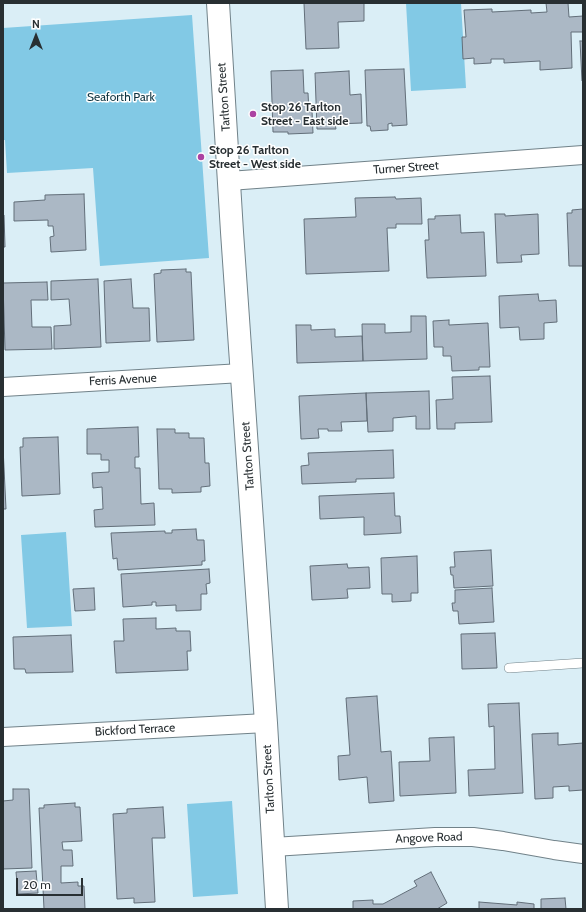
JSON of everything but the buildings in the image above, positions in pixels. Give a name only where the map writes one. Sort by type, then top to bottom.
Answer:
[{"type":"street","name":"Tarlton Street","points":[[218,3],[277,909]]},
{"type":"street","name":"Turner Street","points":[[229,181],[583,154]]},
{"type":"street","name":"Ferris Avenue","points":[[3,387],[242,373]]},
{"type":"street","name":"Bickford Terrace","points":[[3,737],[266,723]]},
{"type":"street","name":"Angove Road","points":[[273,846],[435,837],[474,837],[583,854]]},
{"type":"lane","points":[[509,668],[583,663]]},
{"type":"green space","points":[[406,3],[461,3],[466,88],[411,91]]},
{"type":"green space","name":"Seaforth Park","points":[[192,15],[209,258],[100,266],[93,168],[7,173],[5,140],[3,140],[3,28]]},
{"type":"green space","points":[[66,532],[72,626],[27,628],[21,535]]},
{"type":"green space","points":[[232,801],[238,894],[193,897],[187,804]]},
{"type":"place","name":"Stop 26 Tarlton Street - East side","points":[[253,114]]},
{"type":"place","name":"Stop 26 Tarlton Street - West side","points":[[201,157]]}]
